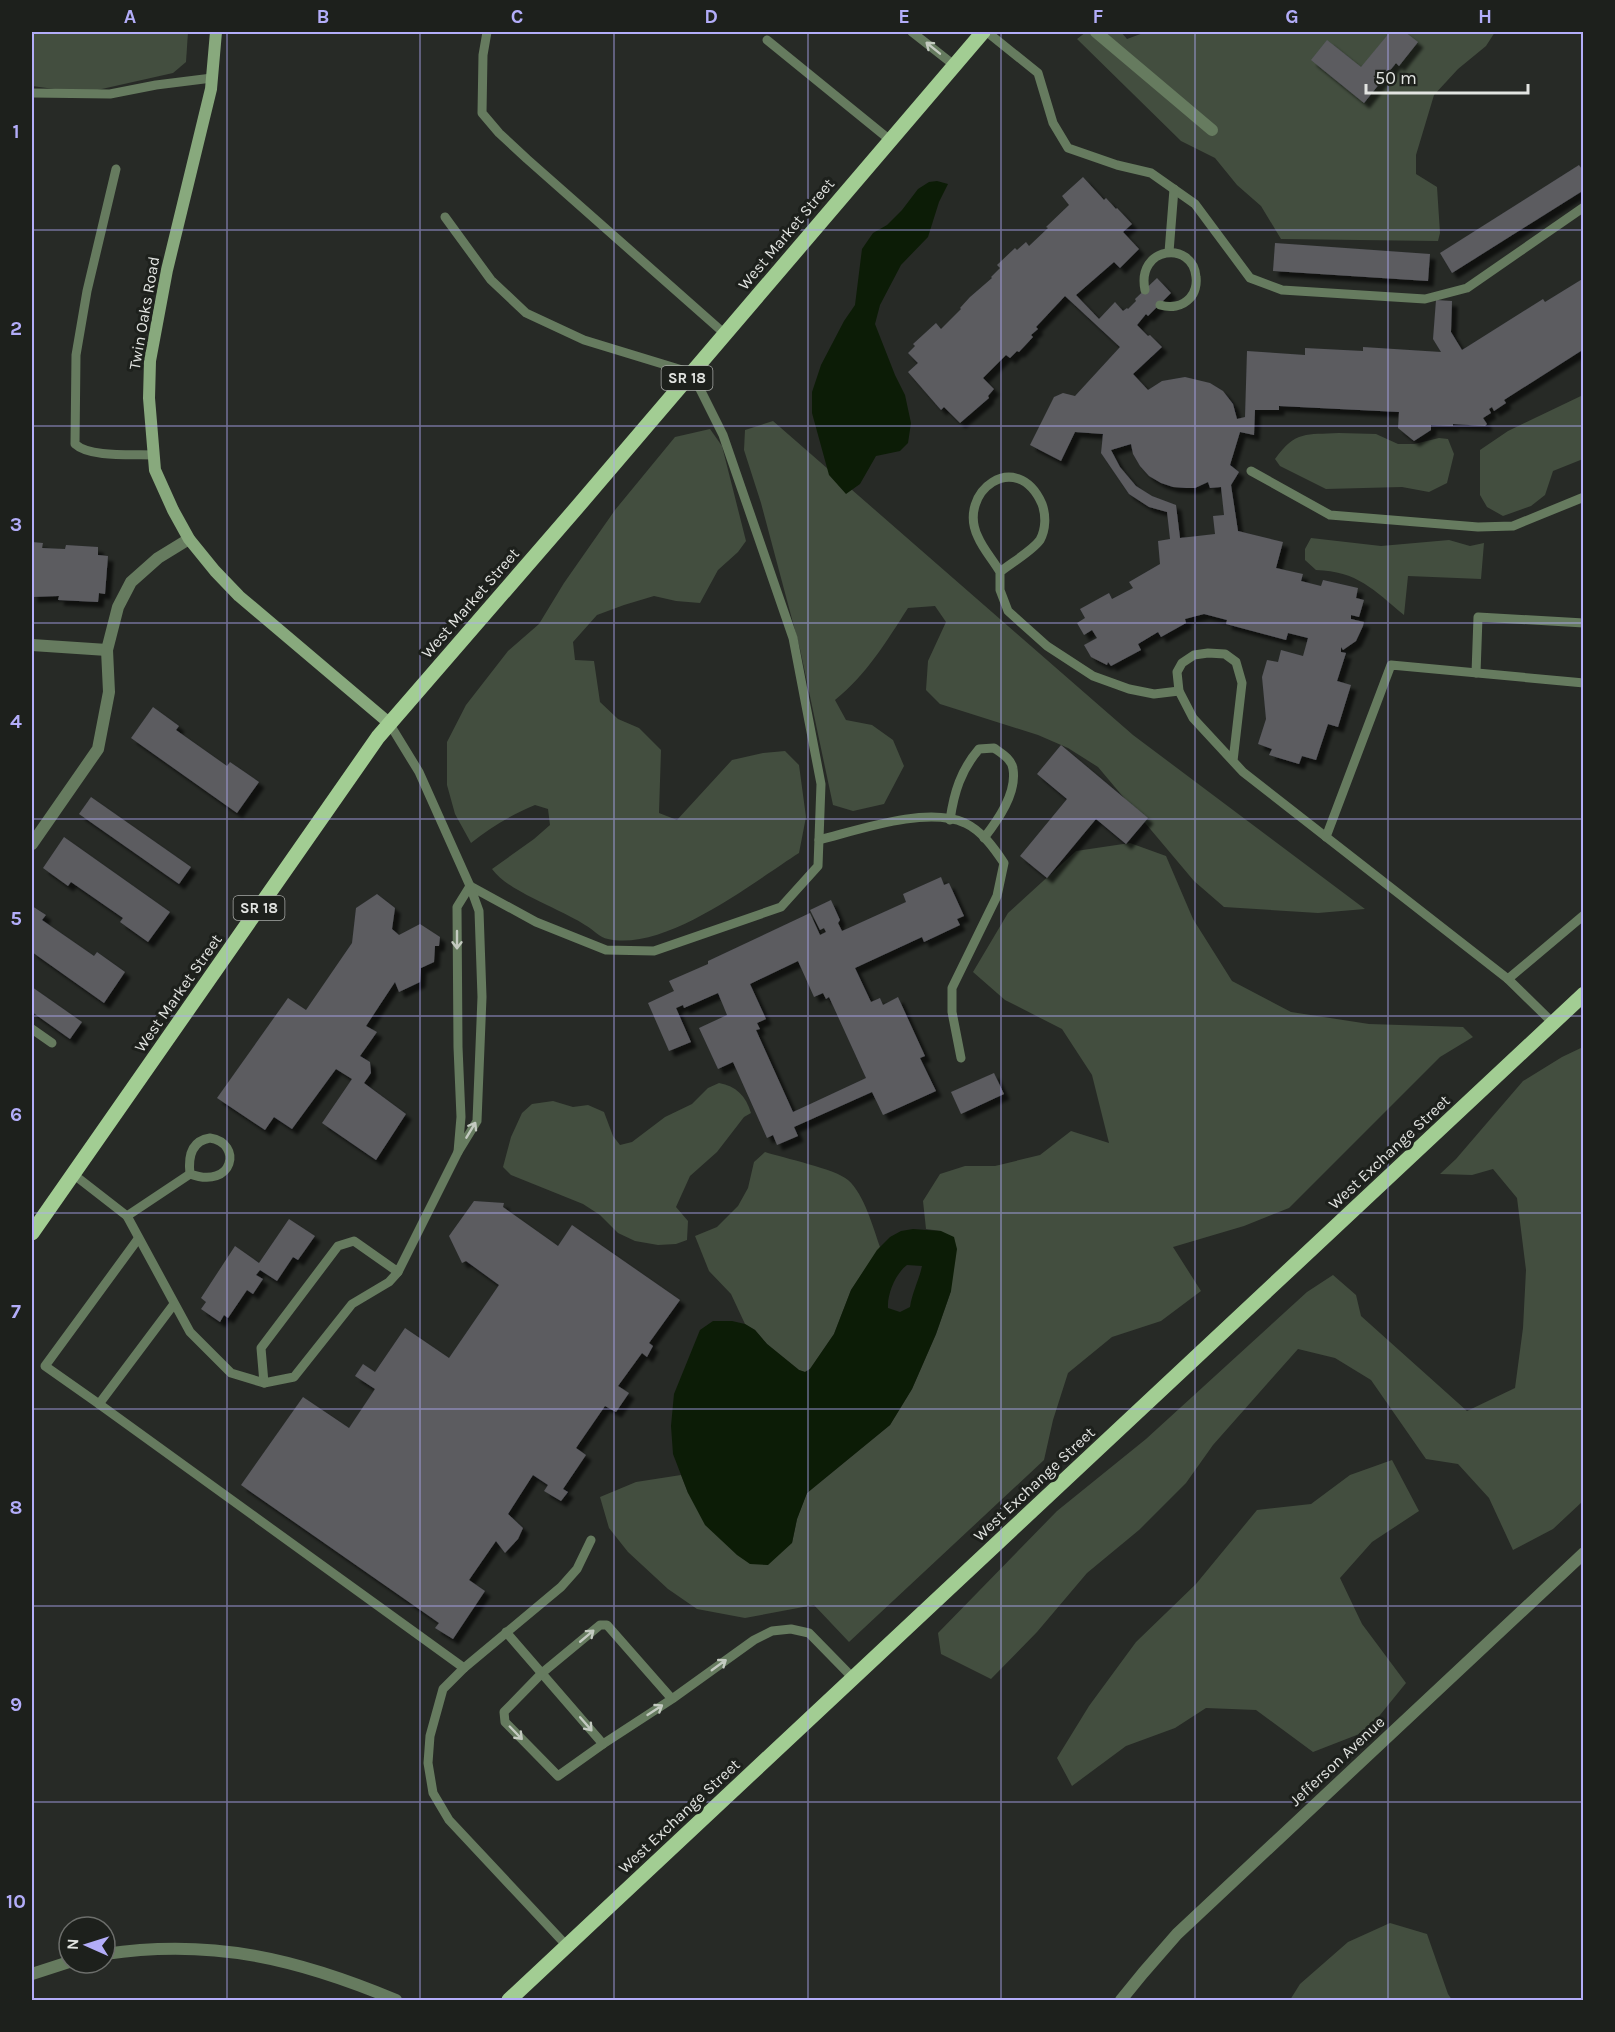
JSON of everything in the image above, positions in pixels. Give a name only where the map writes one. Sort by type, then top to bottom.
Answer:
[{"type":"main road","name":"Twin Oaks Road","points":[[216,32],[211,89],[167,270],[150,360],[149,398],[155,470],[189,539],[215,571],[239,596],[389,723]]},
{"type":"main road","name":"West Market Street","points":[[32,1233],[389,723],[692,373],[982,32]]},
{"type":"main road","name":"West Exchange Street","points":[[509,2001],[1584,994]]},
{"type":"street","points":[[1096,32],[1212,130]]},
{"type":"street","points":[[32,844],[98,749],[109,692],[107,650],[118,607],[131,582],[158,558],[189,539]]},
{"type":"street","points":[[32,645],[107,650]]},
{"type":"street","name":"Jefferson Avenue","points":[[1121,2001],[1177,1934],[1584,1553]]},
{"type":"street","points":[[117,1952],[177,1947],[226,1950],[292,1963],[343,1978],[396,2001]]},
{"type":"street","points":[[32,1974],[57,1966]]},
{"type":"lane","points":[[487,32],[483,55],[482,113],[526,159],[724,334]]},
{"type":"lane","points":[[912,32],[954,65]]},
{"type":"lane","points":[[987,32],[1038,73],[1053,123],[1068,148],[1117,165],[1151,173],[1196,204],[1250,278],[1282,290],[1425,299],[1467,288],[1584,207]]},
{"type":"lane","points":[[767,40],[890,140]]},
{"type":"lane","points":[[32,93],[110,94],[212,78]]},
{"type":"lane","points":[[116,169],[87,291],[76,355],[75,444],[96,453],[154,455]]},
{"type":"lane","points":[[1169,252],[1174,189]]},
{"type":"lane","points":[[445,217],[491,280],[526,313],[584,340],[692,373],[723,435],[793,638],[821,784],[818,866],[782,907],[654,951],[606,950],[536,922],[470,886]]},
{"type":"lane","points":[[1145,290],[1143,273],[1153,258],[1169,252],[1178,254],[1193,264],[1197,282],[1190,298],[1174,306],[1160,305]]},
{"type":"lane","points":[[1251,471],[1330,515],[1478,527],[1513,526],[1584,497]]},
{"type":"lane","points":[[1000,572],[1040,540],[1045,516],[1035,492],[1027,484],[1006,476],[993,481],[981,492],[976,499],[974,512],[978,537],[1000,572],[1000,590],[1008,611],[1047,646],[1093,676],[1129,689],[1154,694],[1179,691]]},
{"type":"lane","points":[[1476,673],[1478,617],[1584,623]]},
{"type":"lane","points":[[1233,761],[1242,683],[1236,662],[1225,654],[1194,655],[1182,663],[1177,672],[1179,691],[1193,718],[1243,772],[1508,979],[1553,1023]]},
{"type":"lane","points":[[1326,837],[1391,665],[1584,683]]},
{"type":"lane","points":[[73,1174],[127,1216],[190,1332],[231,1373],[264,1383],[294,1377],[352,1304],[389,1282],[398,1272],[458,1152],[477,1121],[482,997],[479,911],[419,772],[389,723]]},
{"type":"lane","points":[[950,820],[953,795],[962,772],[979,749],[994,748],[1007,757],[1013,767],[1012,787],[1006,804],[984,838]]},
{"type":"lane","points":[[819,840],[895,821],[940,817],[966,824],[991,843],[1004,863],[997,896],[952,988],[952,1012],[960,1058]]},
{"type":"lane","points":[[458,1152],[461,1117],[457,907],[470,886]]},
{"type":"lane","points":[[1508,979],[1584,915]]},
{"type":"lane","points":[[32,1029],[52,1043]]},
{"type":"lane","points":[[203,1139],[216,1139],[226,1147],[230,1160],[225,1172],[213,1178],[190,1174],[190,1153],[198,1142],[203,1139]]},
{"type":"lane","points":[[127,1216],[190,1174]]},
{"type":"lane","points":[[138,1239],[45,1366],[464,1668]]},
{"type":"lane","points":[[264,1383],[261,1348],[338,1246],[354,1241],[398,1272]]},
{"type":"lane","points":[[99,1404],[174,1304]]},
{"type":"lane","points":[[567,1946],[449,1820],[433,1793],[428,1763],[430,1736],[443,1689],[464,1668],[561,1587],[577,1569],[591,1540]]},
{"type":"lane","points":[[672,1699],[607,1625],[600,1625],[542,1673],[504,1712],[505,1722],[558,1776],[672,1699],[754,1640],[772,1630],[791,1629],[809,1632],[853,1678]]},
{"type":"lane","points":[[506,1632],[603,1744]]},
{"type":"shaded area","points":[[32,32],[188,32],[186,62],[173,73],[84,93],[32,86]]},
{"type":"shaded area","points":[[1086,32],[1121,32],[1127,39],[1146,32],[1495,32],[1486,46],[1458,69],[1434,95],[1416,155],[1416,174],[1437,187],[1440,233],[1438,241],[1281,239],[1261,206],[1237,185],[1215,158],[1181,141],[1077,39]]},
{"type":"shaded area","points":[[937,181],[948,184],[939,202],[928,237],[901,265],[880,305],[875,324],[905,395],[911,423],[908,443],[900,451],[876,456],[860,484],[846,494],[829,475],[812,413],[812,392],[821,365],[855,305],[862,249],[873,233],[887,225],[918,189],[929,182]]},
{"type":"shaded area","points":[[1583,395],[1583,459],[1553,471],[1545,495],[1531,506],[1503,516],[1487,507],[1480,495],[1480,450],[1508,431]]},
{"type":"shaded area","points":[[773,421],[1133,735],[1365,909],[1318,913],[1224,907],[1194,881],[1098,767],[1068,748],[1038,735],[940,704],[926,690],[928,661],[946,622],[935,606],[908,608],[866,668],[835,700],[846,720],[872,725],[893,740],[904,766],[884,804],[853,811],[833,805],[800,649],[761,503],[744,450],[745,430]]},
{"type":"shaded area","points":[[710,429],[722,446],[746,541],[738,552],[718,570],[700,603],[654,596],[597,615],[573,642],[575,660],[594,661],[600,702],[618,719],[639,728],[661,750],[659,813],[677,820],[732,760],[785,751],[799,765],[806,817],[799,853],[733,897],[681,925],[655,935],[631,940],[608,939],[513,887],[492,869],[550,825],[548,809],[535,805],[502,822],[471,843],[455,814],[447,785],[447,742],[466,705],[508,651],[539,624],[564,583],[615,510],[675,437]]},
{"type":"shaded area","points":[[1339,433],[1376,434],[1398,444],[1414,444],[1439,438],[1448,439],[1454,454],[1447,483],[1429,492],[1402,487],[1326,489],[1280,466],[1275,459],[1289,443],[1302,436]]},
{"type":"shaded area","points":[[1311,538],[1381,546],[1449,540],[1470,546],[1484,543],[1481,579],[1408,576],[1404,615],[1374,590],[1354,578],[1330,571],[1316,570],[1305,560],[1305,549]]},
{"type":"shaded area","points":[[1130,843],[1166,856],[1193,919],[1232,981],[1291,1012],[1369,1024],[1463,1027],[1473,1037],[1440,1057],[1289,1208],[1244,1226],[1173,1247],[1201,1291],[1161,1321],[1112,1337],[1068,1373],[1053,1420],[1044,1460],[849,1642],[814,1605],[745,1618],[697,1609],[668,1589],[628,1552],[609,1528],[600,1497],[636,1482],[681,1475],[688,1493],[792,1543],[797,1519],[807,1493],[890,1425],[912,1389],[936,1334],[951,1291],[941,1231],[926,1229],[923,1201],[940,1174],[965,1166],[995,1166],[1040,1155],[1071,1131],[1109,1143],[1092,1075],[1062,1029],[1005,1000],[973,972],[1008,913],[1076,851]]},
{"type":"shaded area","points":[[1583,1047],[1583,1501],[1553,1529],[1513,1550],[1489,1498],[1458,1464],[1426,1459],[1371,1380],[1335,1358],[1298,1349],[1213,1445],[1186,1483],[1139,1530],[1087,1573],[1037,1632],[991,1679],[941,1654],[938,1633],[1057,1511],[1146,1439],[1307,1292],[1333,1275],[1356,1295],[1361,1316],[1467,1411],[1515,1388],[1523,1328],[1526,1270],[1517,1198],[1493,1169],[1472,1175],[1440,1174],[1456,1159],[1523,1081]]},
{"type":"shaded area","points":[[719,1083],[739,1093],[751,1113],[744,1117],[717,1152],[690,1176],[676,1207],[688,1221],[687,1240],[676,1244],[658,1245],[635,1241],[618,1233],[600,1215],[583,1204],[511,1175],[503,1167],[511,1137],[522,1113],[532,1104],[553,1101],[573,1107],[588,1105],[604,1112],[613,1136],[620,1145],[632,1142],[665,1117],[692,1104],[708,1088]]},
{"type":"shaded area","points":[[765,1152],[821,1168],[848,1180],[863,1202],[880,1247],[851,1290],[834,1334],[810,1369],[805,1372],[799,1370],[767,1344],[755,1330],[745,1324],[731,1294],[709,1271],[695,1236],[717,1227],[738,1206],[748,1188],[754,1162]]},
{"type":"shaded area","points":[[913,1229],[941,1231],[954,1237],[957,1249],[951,1291],[936,1334],[912,1389],[890,1425],[807,1493],[797,1519],[792,1543],[768,1565],[750,1564],[705,1525],[688,1493],[673,1454],[671,1426],[674,1394],[700,1330],[713,1321],[745,1324],[755,1330],[767,1344],[799,1370],[805,1372],[810,1369],[834,1334],[851,1290],[877,1250],[890,1237],[901,1231]],"holes":[[[907,1265],[922,1266],[910,1307],[900,1312],[888,1308],[891,1290],[899,1273]]]},
{"type":"shaded area","points":[[1392,1460],[1419,1511],[1372,1542],[1340,1578],[1362,1624],[1406,1683],[1367,1731],[1313,1752],[1256,1710],[1206,1708],[1175,1728],[1126,1746],[1072,1786],[1057,1758],[1089,1706],[1136,1642],[1196,1584],[1257,1510],[1311,1504],[1350,1475]]},
{"type":"shaded area","points":[[1390,1923],[1427,1934],[1452,2000],[1290,2000],[1300,1984],[1348,1942]]},
{"type":"building","points":[[1390,32],[1405,32],[1418,42],[1399,66],[1396,63],[1364,103],[1311,60],[1327,40],[1361,67]]},
{"type":"building","points":[[1579,165],[1584,172],[1584,190],[1452,273],[1440,253]]},
{"type":"building","points":[[1083,177],[1104,200],[1106,198],[1132,224],[1123,232],[1139,249],[1120,268],[1114,262],[1076,295],[1099,319],[1115,302],[1123,311],[1128,309],[1157,278],[1171,293],[1148,316],[1146,314],[1137,325],[1162,347],[1133,374],[1148,390],[1162,381],[1185,377],[1210,383],[1223,391],[1233,404],[1237,419],[1245,417],[1247,351],[1305,355],[1305,348],[1363,351],[1363,347],[1441,352],[1433,339],[1436,300],[1452,301],[1451,332],[1462,350],[1543,299],[1545,302],[1584,278],[1584,349],[1504,400],[1506,403],[1494,411],[1492,407],[1489,409],[1491,413],[1483,418],[1487,424],[1485,426],[1431,425],[1431,430],[1414,441],[1398,428],[1399,412],[1279,406],[1279,410],[1255,410],[1254,435],[1240,432],[1230,465],[1239,472],[1231,485],[1238,531],[1283,542],[1276,568],[1303,574],[1301,581],[1321,586],[1323,580],[1358,588],[1356,598],[1364,600],[1359,617],[1351,615],[1351,619],[1364,622],[1356,641],[1343,650],[1341,647],[1341,652],[1346,653],[1337,681],[1351,685],[1338,727],[1328,724],[1316,760],[1302,756],[1299,764],[1269,755],[1272,749],[1258,744],[1266,719],[1262,677],[1267,660],[1278,662],[1281,650],[1303,656],[1308,638],[1288,633],[1286,640],[1226,624],[1227,620],[1204,614],[1185,619],[1186,623],[1161,637],[1158,632],[1138,644],[1141,650],[1111,666],[1108,662],[1107,665],[1091,657],[1084,645],[1097,638],[1092,630],[1084,635],[1077,623],[1085,618],[1080,609],[1109,593],[1112,599],[1133,588],[1129,582],[1160,564],[1158,541],[1170,539],[1167,512],[1149,507],[1129,494],[1101,453],[1103,434],[1075,432],[1061,461],[1030,445],[1054,397],[1063,393],[1075,396],[1120,347],[1065,296],[1036,327],[1038,329],[1031,335],[1033,337],[1019,352],[1017,351],[1010,358],[1006,355],[983,378],[994,389],[988,396],[989,398],[960,423],[944,407],[941,410],[908,372],[918,363],[908,353],[915,346],[913,344],[936,323],[941,329],[970,297],[992,278],[1000,268],[997,265],[1015,248],[1017,250],[1026,242],[1029,246],[1048,228],[1046,227],[1069,205],[1062,196]],"holes":[[[1131,444],[1133,454],[1149,476],[1161,483],[1173,487],[1195,488],[1208,482],[1210,488],[1221,487],[1224,515],[1213,516],[1215,534],[1180,538],[1176,505],[1152,496],[1136,486],[1120,467],[1111,450]]]},
{"type":"building","points":[[1275,243],[1430,254],[1428,281],[1273,271]]},
{"type":"building","points":[[32,542],[43,543],[42,548],[65,549],[66,545],[98,547],[98,555],[108,556],[105,594],[99,593],[98,602],[58,600],[59,596],[32,597]]},
{"type":"building","points":[[153,707],[179,726],[176,730],[227,766],[230,762],[259,782],[237,813],[131,738]]},
{"type":"building","points":[[1061,745],[1148,818],[1126,844],[1096,819],[1047,878],[1020,856],[1067,799],[1037,774]]},
{"type":"building","points":[[91,797],[191,867],[179,884],[79,814]]},
{"type":"building","points":[[64,837],[170,912],[148,942],[120,922],[123,918],[71,882],[68,886],[43,868]]},
{"type":"building","points":[[941,877],[944,885],[949,883],[964,916],[957,919],[960,925],[924,942],[922,937],[855,968],[871,1002],[880,998],[883,1005],[898,997],[925,1056],[920,1058],[936,1091],[883,1115],[872,1092],[794,1127],[798,1136],[777,1145],[773,1135],[767,1138],[733,1062],[718,1069],[699,1028],[727,1015],[718,993],[684,1008],[683,1005],[676,1008],[691,1042],[669,1051],[648,1003],[674,991],[669,981],[810,913],[820,935],[826,932],[824,928],[820,930],[810,910],[831,900],[842,931],[906,902],[903,894]],"holes":[[[798,961],[814,997],[823,993],[826,999],[829,997],[866,1078],[793,1112],[756,1030],[760,1029],[757,1023],[766,1019],[750,984]]]},
{"type":"building","points":[[377,894],[395,908],[392,929],[399,935],[420,924],[440,937],[439,946],[435,946],[434,962],[421,968],[420,982],[399,992],[395,982],[366,1026],[377,1032],[360,1056],[370,1062],[371,1073],[364,1083],[406,1114],[376,1160],[322,1123],[352,1079],[336,1069],[292,1129],[274,1117],[265,1130],[217,1098],[288,998],[306,1010],[352,943],[356,908]]},
{"type":"building","points":[[32,906],[46,915],[42,920],[94,956],[97,952],[125,972],[104,1003],[32,952]]},
{"type":"building","points":[[32,987],[82,1022],[70,1039],[32,1012]]},
{"type":"building","points":[[994,1073],[1004,1094],[961,1114],[951,1092]]},
{"type":"building","points":[[474,1201],[504,1203],[503,1207],[558,1246],[572,1225],[680,1300],[649,1343],[653,1346],[647,1357],[642,1353],[618,1386],[629,1393],[616,1412],[605,1406],[576,1448],[586,1455],[563,1489],[568,1492],[561,1501],[544,1491],[548,1485],[533,1475],[508,1514],[523,1528],[518,1539],[505,1553],[496,1541],[469,1580],[485,1591],[453,1639],[435,1628],[439,1623],[241,1485],[303,1397],[349,1428],[375,1389],[355,1376],[363,1364],[375,1372],[405,1328],[449,1358],[499,1285],[466,1261],[462,1263],[449,1236]]},
{"type":"building","points":[[289,1219],[315,1236],[298,1260],[293,1257],[277,1281],[260,1270],[256,1275],[263,1279],[253,1294],[247,1290],[228,1318],[224,1315],[220,1322],[201,1309],[206,1302],[201,1298],[235,1246],[259,1263]]}]
